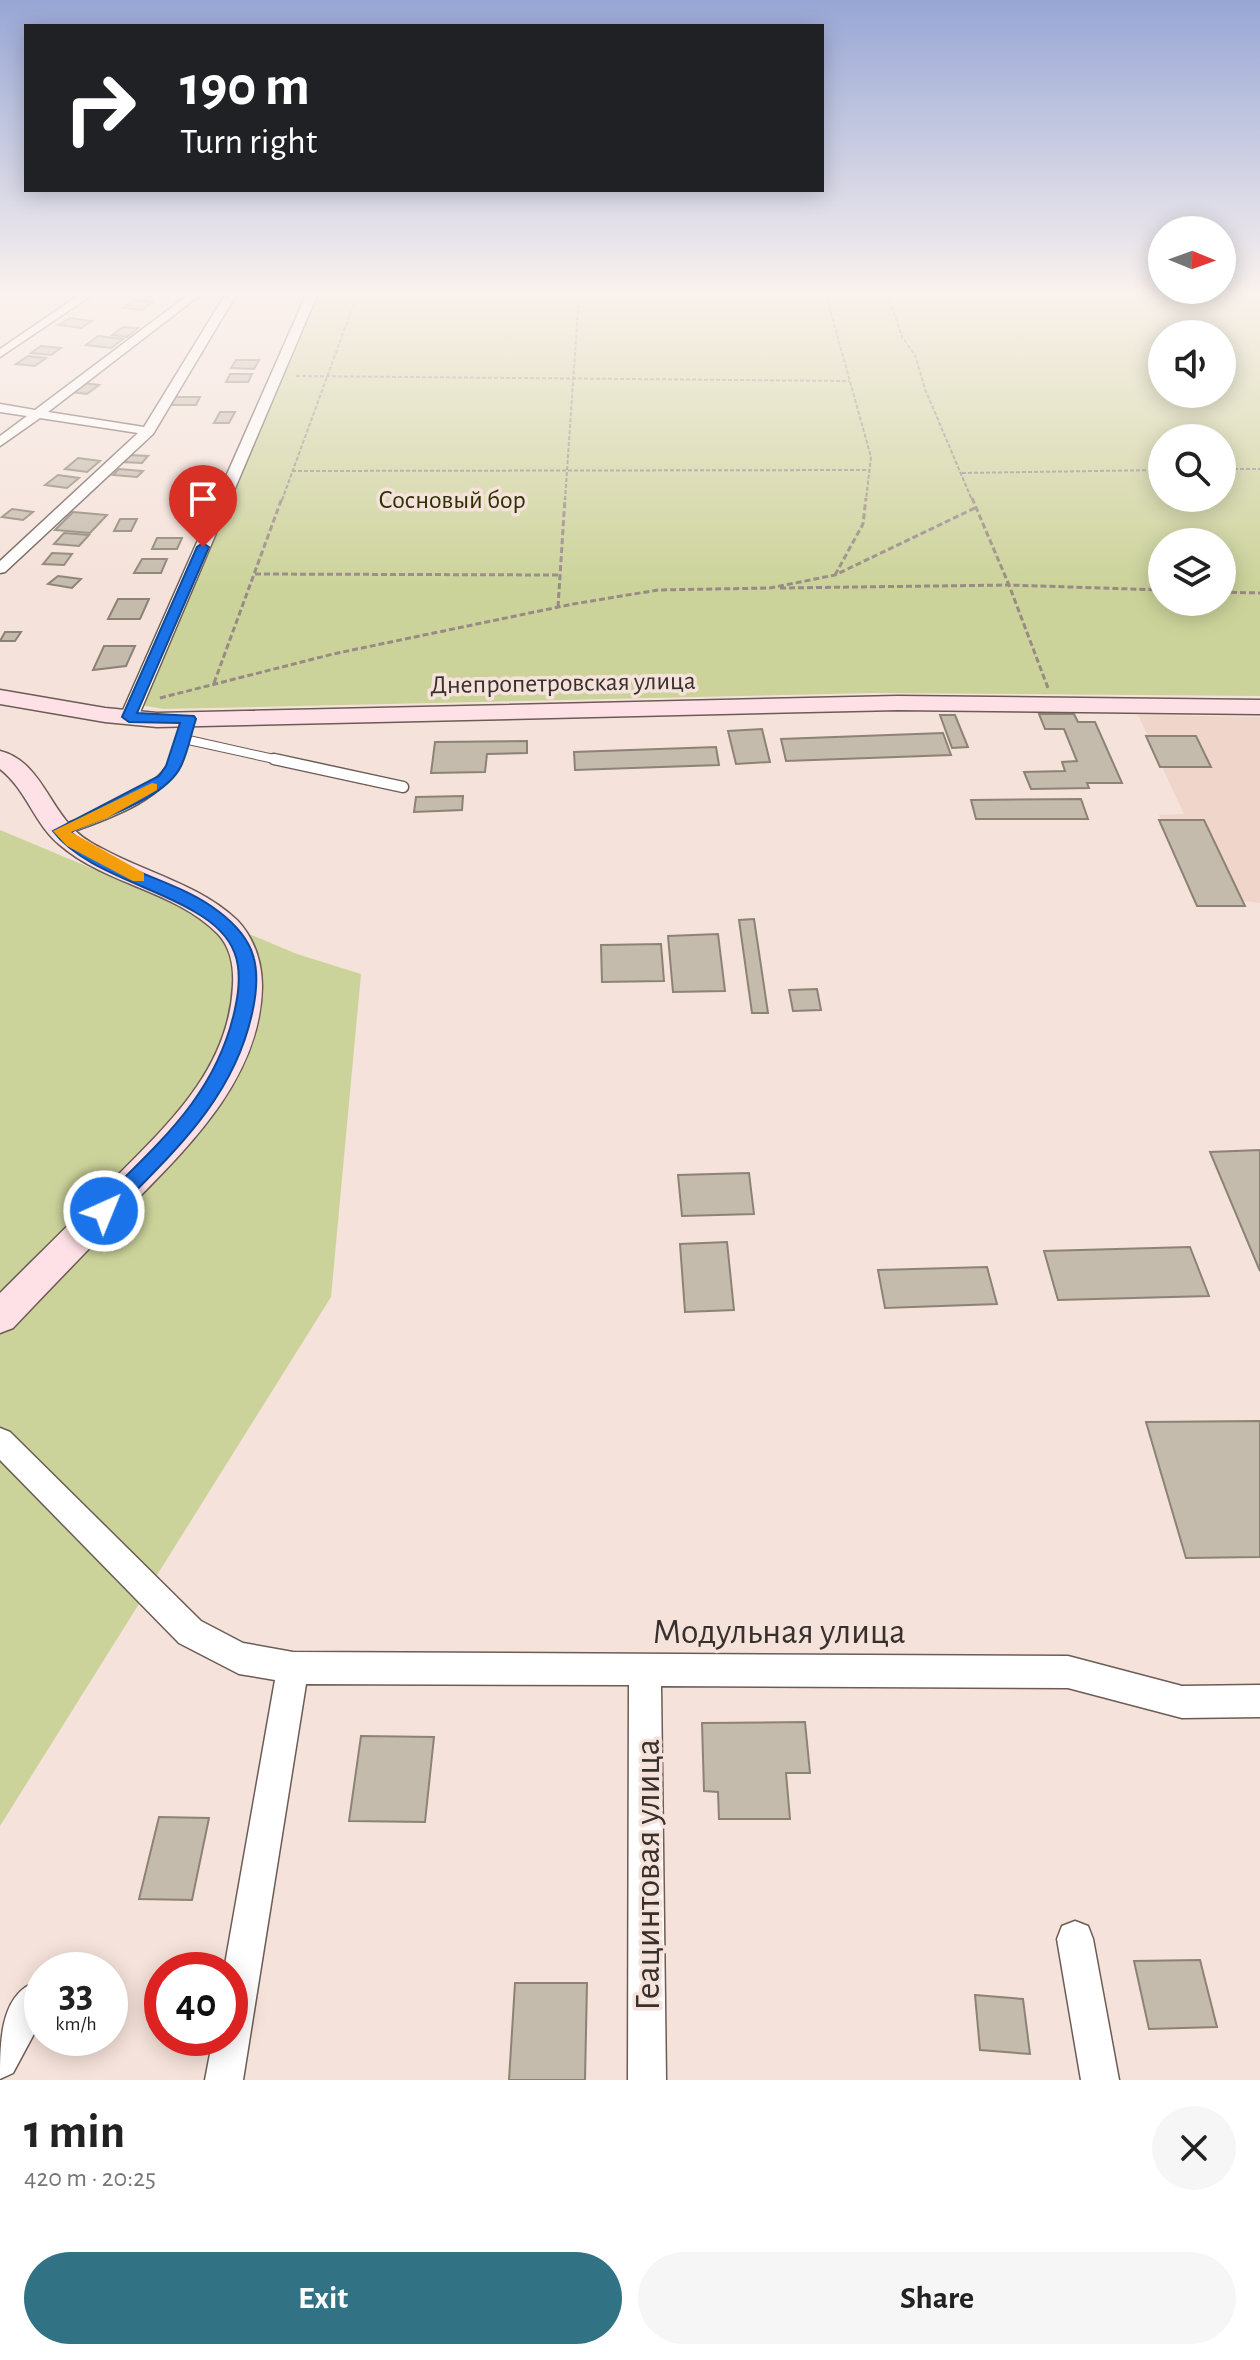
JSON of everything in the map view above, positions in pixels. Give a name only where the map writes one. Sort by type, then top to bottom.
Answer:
[{"type":"street","points":[[0,442],[65,392]]},
{"type":"street","points":[[0,569],[148,431],[172,392]]},
{"type":"street","points":[[129,717],[270,392]]},
{"type":"street","points":[[0,408],[148,431]]},
{"type":"street","name":"Днепропетровская улица","points":[[3,702],[129,717],[186,729],[898,703],[1260,707]]},
{"type":"street","points":[[0,758],[15,768],[33,788],[61,831],[72,842],[202,908],[230,929],[243,947],[250,981],[241,1024],[225,1070],[187,1125],[0,1317]]},
{"type":"street","name":"Модульная улица","points":[[0,1441],[190,1632],[239,1658],[293,1668],[1068,1672],[1182,1702],[1260,1701]]},
{"type":"street","points":[[224,2080],[293,1668]]},
{"type":"street","name":"Геацинтовая улица","points":[[645,1670],[647,2080]]},
{"type":"street","points":[[1075,1939],[1100,2080]]},
{"type":"street","points":[[0,2060],[24,2015]]},
{"type":"lane","points":[[61,831],[102,814],[165,780],[186,729],[403,787]]},
{"type":"path","points":[[214,683],[321,392]]},
{"type":"path","points":[[558,607],[572,392]]},
{"type":"path","points":[[835,575],[863,524],[870,470],[871,457],[852,392]]},
{"type":"path","points":[[926,392],[977,507],[1055,705]]},
{"type":"path","points":[[1236,469],[1260,469]]},
{"type":"path","points":[[292,471],[870,470]]},
{"type":"path","points":[[962,473],[1148,470]]},
{"type":"path","points":[[770,588],[835,575],[977,507]]},
{"type":"path","points":[[254,574],[560,575]]},
{"type":"path","points":[[129,717],[147,701],[214,683],[387,642],[658,590],[1009,585],[1148,590]]},
{"type":"path","points":[[1236,592],[1260,593]]},
{"type":"shaded area","points":[[1138,715],[1260,717],[1260,903],[1195,895],[1159,815],[1184,814]]},
{"type":"green space","name":"Сосновый бор","points":[[274,392],[1148,392],[1148,408],[1236,408],[1236,392],[1260,392],[1260,696],[873,693],[164,709],[140,705]]},
{"type":"green space","points":[[0,830],[297,954],[361,974],[331,1297],[0,1826]]},
{"type":"building","points":[[176,397],[200,397],[196,405],[171,405]]},
{"type":"building","points":[[220,412],[235,412],[229,423],[214,423]]},
{"type":"building","points":[[130,455],[148,456],[142,463],[123,462]]},
{"type":"building","points":[[78,458],[100,461],[87,472],[65,469]]},
{"type":"building","points":[[119,469],[143,471],[137,477],[113,475]]},
{"type":"building","points":[[58,475],[79,478],[67,488],[45,485]]},
{"type":"building","points":[[12,509],[33,512],[23,520],[2,517]]},
{"type":"building","points":[[73,512],[107,515],[90,533],[55,530]]},
{"type":"building","points":[[120,519],[137,519],[131,531],[114,531]]},
{"type":"building","points":[[64,533],[89,535],[79,546],[54,544]]},
{"type":"building","points":[[157,538],[182,538],[177,549],[152,549]]},
{"type":"building","points":[[52,553],[72,554],[64,565],[43,564]]},
{"type":"building","points":[[142,559],[167,559],[161,573],[134,573]]},
{"type":"building","points":[[58,576],[81,579],[72,588],[48,584]]},
{"type":"building","points":[[118,599],[149,599],[140,619],[108,619]]},
{"type":"building","points":[[5,632],[21,632],[15,641],[0,641]]},
{"type":"building","points":[[104,646],[135,646],[126,666],[93,670]]},
{"type":"building","points":[[1039,714],[1074,714],[1078,722],[1095,722],[1122,783],[1087,783],[1089,788],[1031,789],[1024,772],[1065,771],[1062,762],[1077,761],[1064,729],[1045,729]]},
{"type":"building","points":[[940,715],[955,715],[968,747],[952,748]]},
{"type":"building","points":[[762,729],[770,762],[736,764],[728,731]]},
{"type":"building","points":[[943,733],[951,755],[786,761],[781,739]]},
{"type":"building","points":[[1146,736],[1196,736],[1211,767],[1160,767]]},
{"type":"building","points":[[527,741],[527,753],[487,754],[485,772],[431,773],[435,742]]},
{"type":"building","points":[[716,747],[719,765],[575,770],[574,752]]},
{"type":"building","points":[[463,796],[462,810],[414,812],[416,797]]},
{"type":"building","points":[[1081,799],[1088,819],[976,819],[971,800]]},
{"type":"building","points":[[1159,820],[1204,820],[1245,906],[1197,906]]},
{"type":"building","points":[[754,919],[768,1013],[752,1013],[739,920]]},
{"type":"building","points":[[718,934],[725,991],[673,992],[668,936]]},
{"type":"building","points":[[661,944],[664,981],[602,982],[601,945]]},
{"type":"building","points":[[817,989],[821,1010],[793,1011],[789,990]]},
{"type":"building","points":[[1260,1150],[1260,1271],[1210,1152]]},
{"type":"building","points":[[749,1173],[754,1214],[682,1216],[678,1175]]},
{"type":"building","points":[[727,1242],[734,1310],[685,1312],[680,1244]]},
{"type":"building","points":[[1190,1247],[1209,1296],[1058,1300],[1044,1251]]},
{"type":"building","points":[[987,1267],[997,1304],[885,1308],[878,1270]]},
{"type":"building","points":[[1260,1421],[1260,1557],[1186,1558],[1146,1422]]},
{"type":"building","points":[[805,1722],[810,1773],[786,1773],[790,1819],[719,1819],[718,1792],[704,1791],[702,1723]]},
{"type":"building","points":[[361,1736],[434,1737],[425,1822],[349,1821]]},
{"type":"building","points":[[159,1817],[209,1818],[192,1900],[139,1899]]},
{"type":"building","points":[[1200,1960],[1217,2027],[1149,2029],[1134,1961]]},
{"type":"building","points":[[515,1983],[587,1983],[585,2080],[509,2080]]},
{"type":"building","points":[[975,1995],[1023,1999],[1030,2054],[980,2050]]},
{"type":"slow traffic","points":[[138,877],[72,842],[61,831],[102,814],[152,787]]},
{"type":"route","points":[[104,1211],[187,1125],[225,1070],[241,1024],[250,981],[243,947],[230,929],[202,908],[116,867],[72,842],[61,831],[102,814],[165,780],[174,766],[189,719],[129,717],[203,547]]}]
